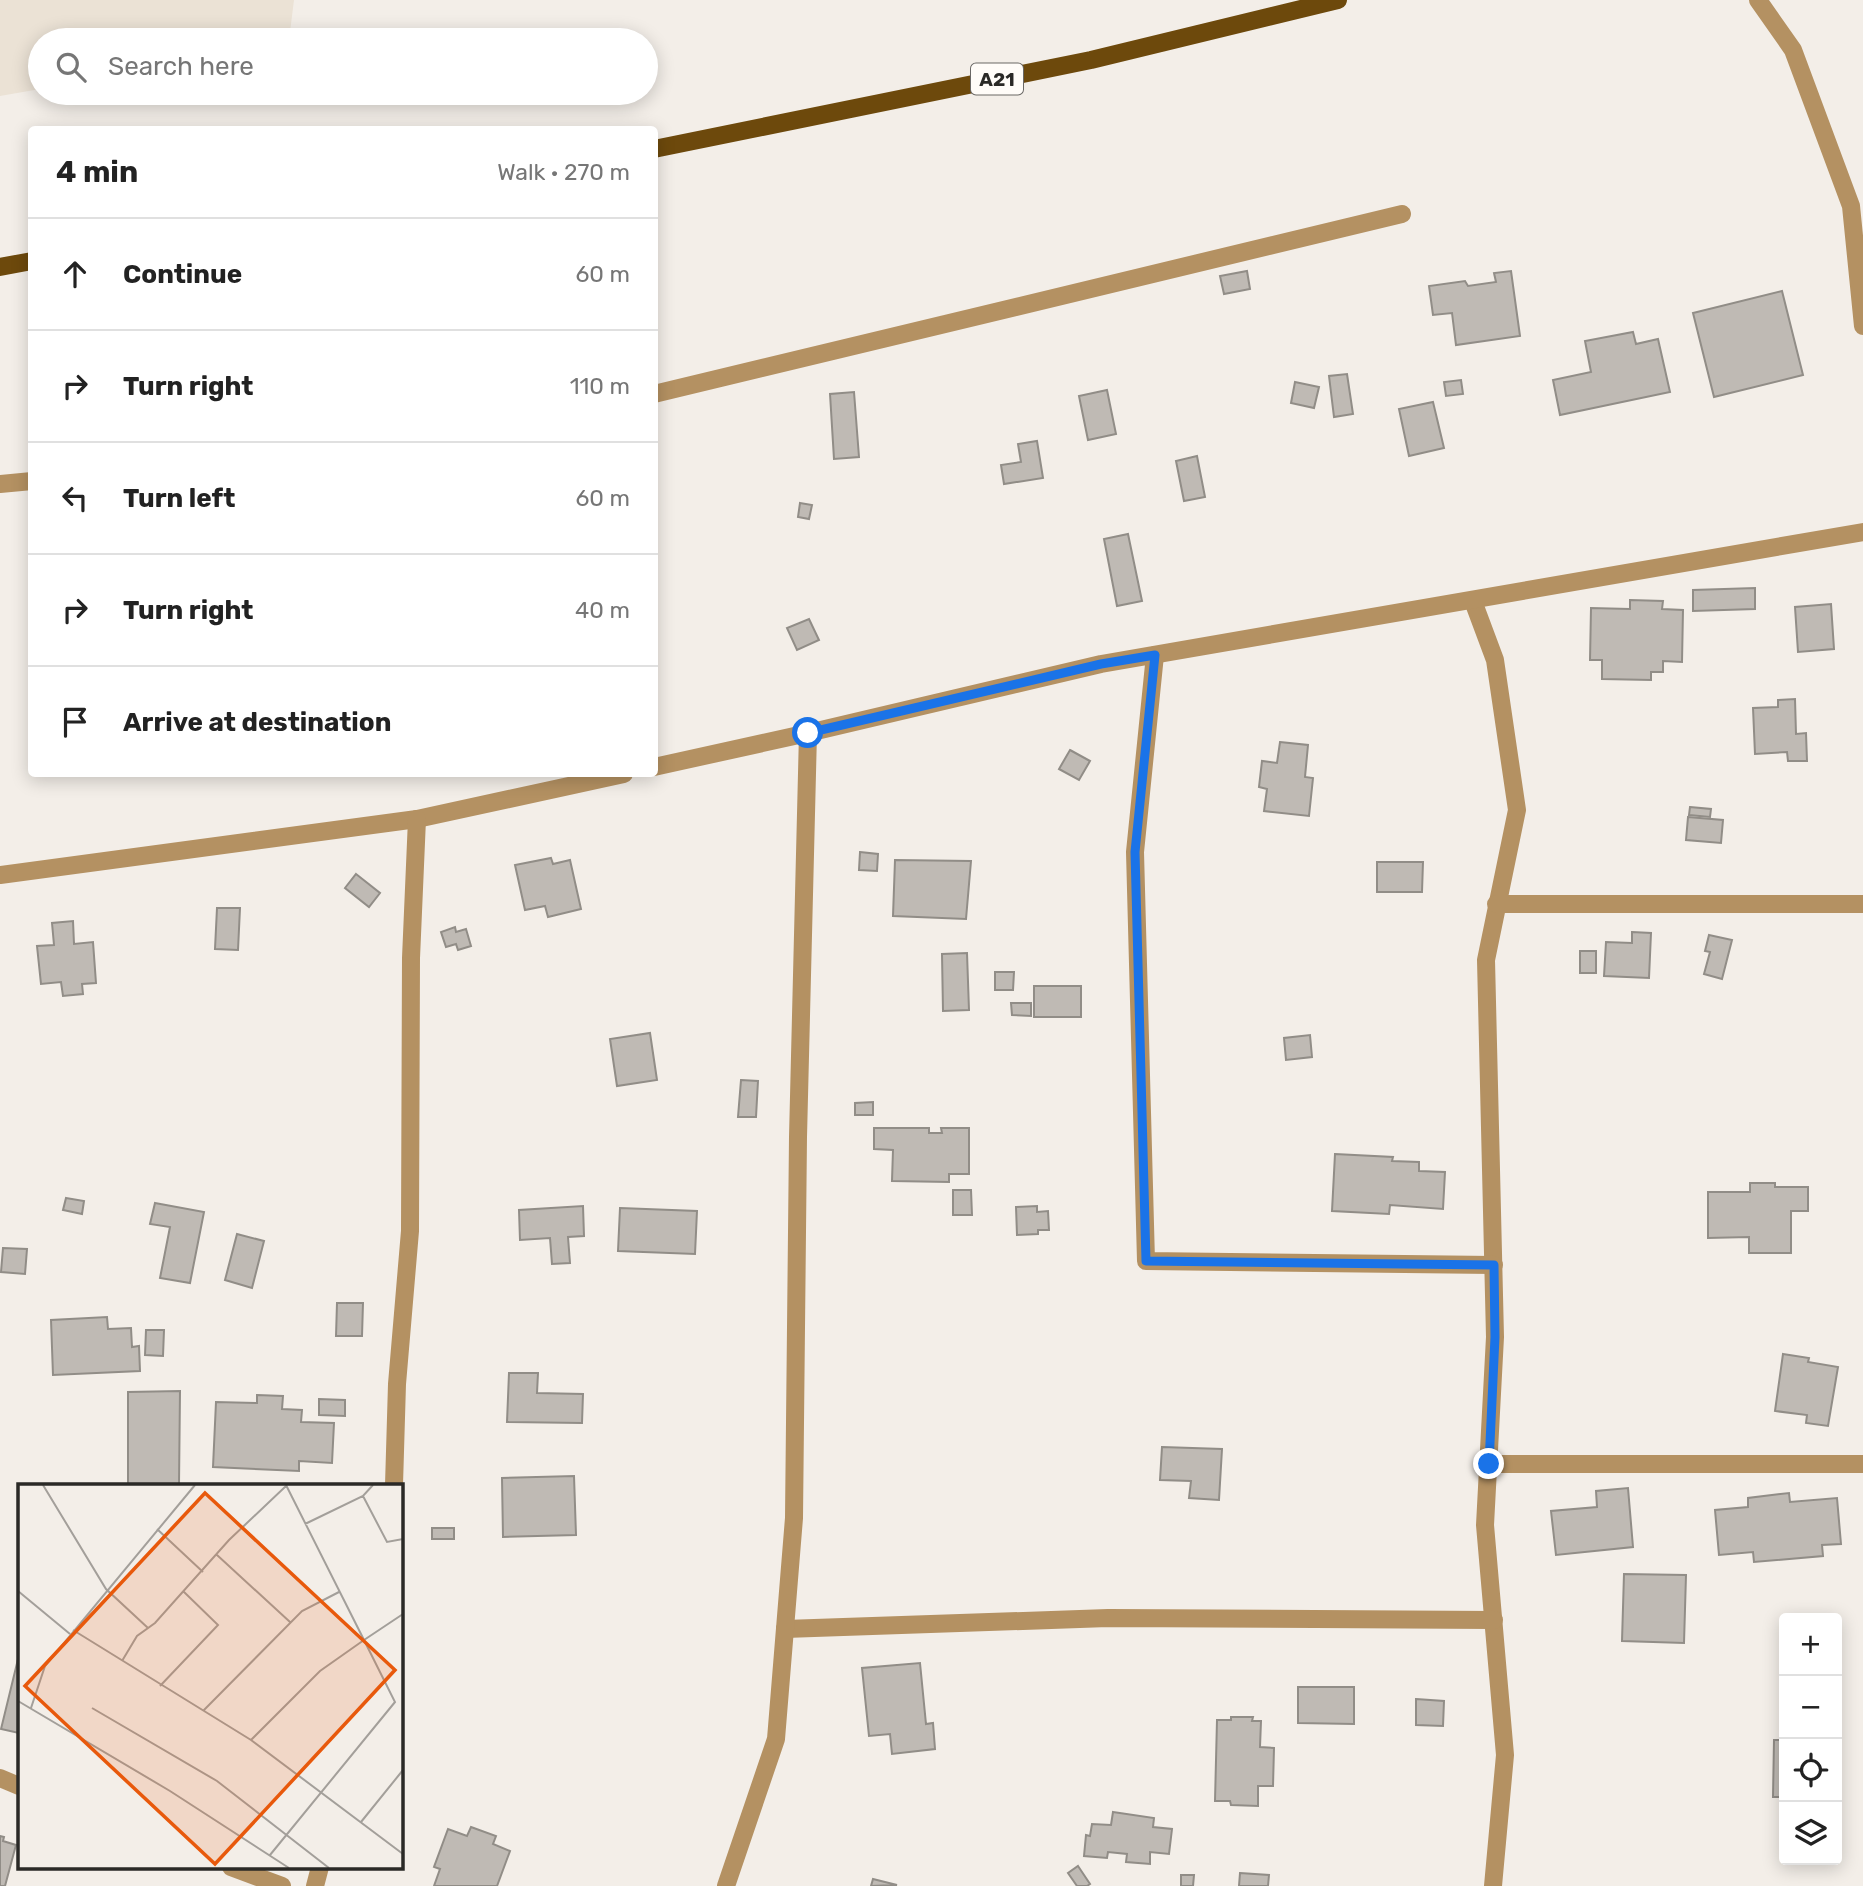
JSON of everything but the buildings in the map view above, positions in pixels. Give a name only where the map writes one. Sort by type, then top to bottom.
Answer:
[{"type":"main road","name":"A21","points":[[658,148],[1091,60],[1338,0]]},
{"type":"main road","points":[[0,267],[28,262]]},
{"type":"street","points":[[1758,0],[1793,50],[1851,206],[1863,326]]},
{"type":"street","points":[[658,393],[1402,214]]},
{"type":"street","points":[[0,484],[28,481]]},
{"type":"street","points":[[658,766],[1101,664],[1863,532]]},
{"type":"street","points":[[1473,601],[1495,660],[1517,810],[1486,960],[1495,1337],[1485,1525],[1505,1755],[1493,1886]]},
{"type":"street","points":[[1155,655],[1135,852],[1146,1261],[1494,1265]]},
{"type":"street","points":[[726,1886],[776,1739],[794,1518],[798,1137],[808,733]]},
{"type":"street","points":[[0,875],[417,819],[610,777]]},
{"type":"street","points":[[394,1484],[397,1384],[410,1231],[411,958],[417,819]]},
{"type":"street","points":[[1496,904],[1863,904]]},
{"type":"street","points":[[1489,1464],[1863,1464]]},
{"type":"street","points":[[785,1629],[1108,1618],[1494,1620]]},
{"type":"street","points":[[0,1778],[18,1786]]},
{"type":"street","points":[[234,1868],[282,1886]]},
{"type":"street","points":[[315,1886],[320,1868]]},
{"type":"shaded area","points":[[0,0],[294,0],[290,28],[28,28],[28,91],[0,96]]},
{"type":"route","points":[[808,733],[1101,664],[1155,655],[1135,852],[1146,1261],[1494,1265],[1495,1337],[1489,1464]]}]
